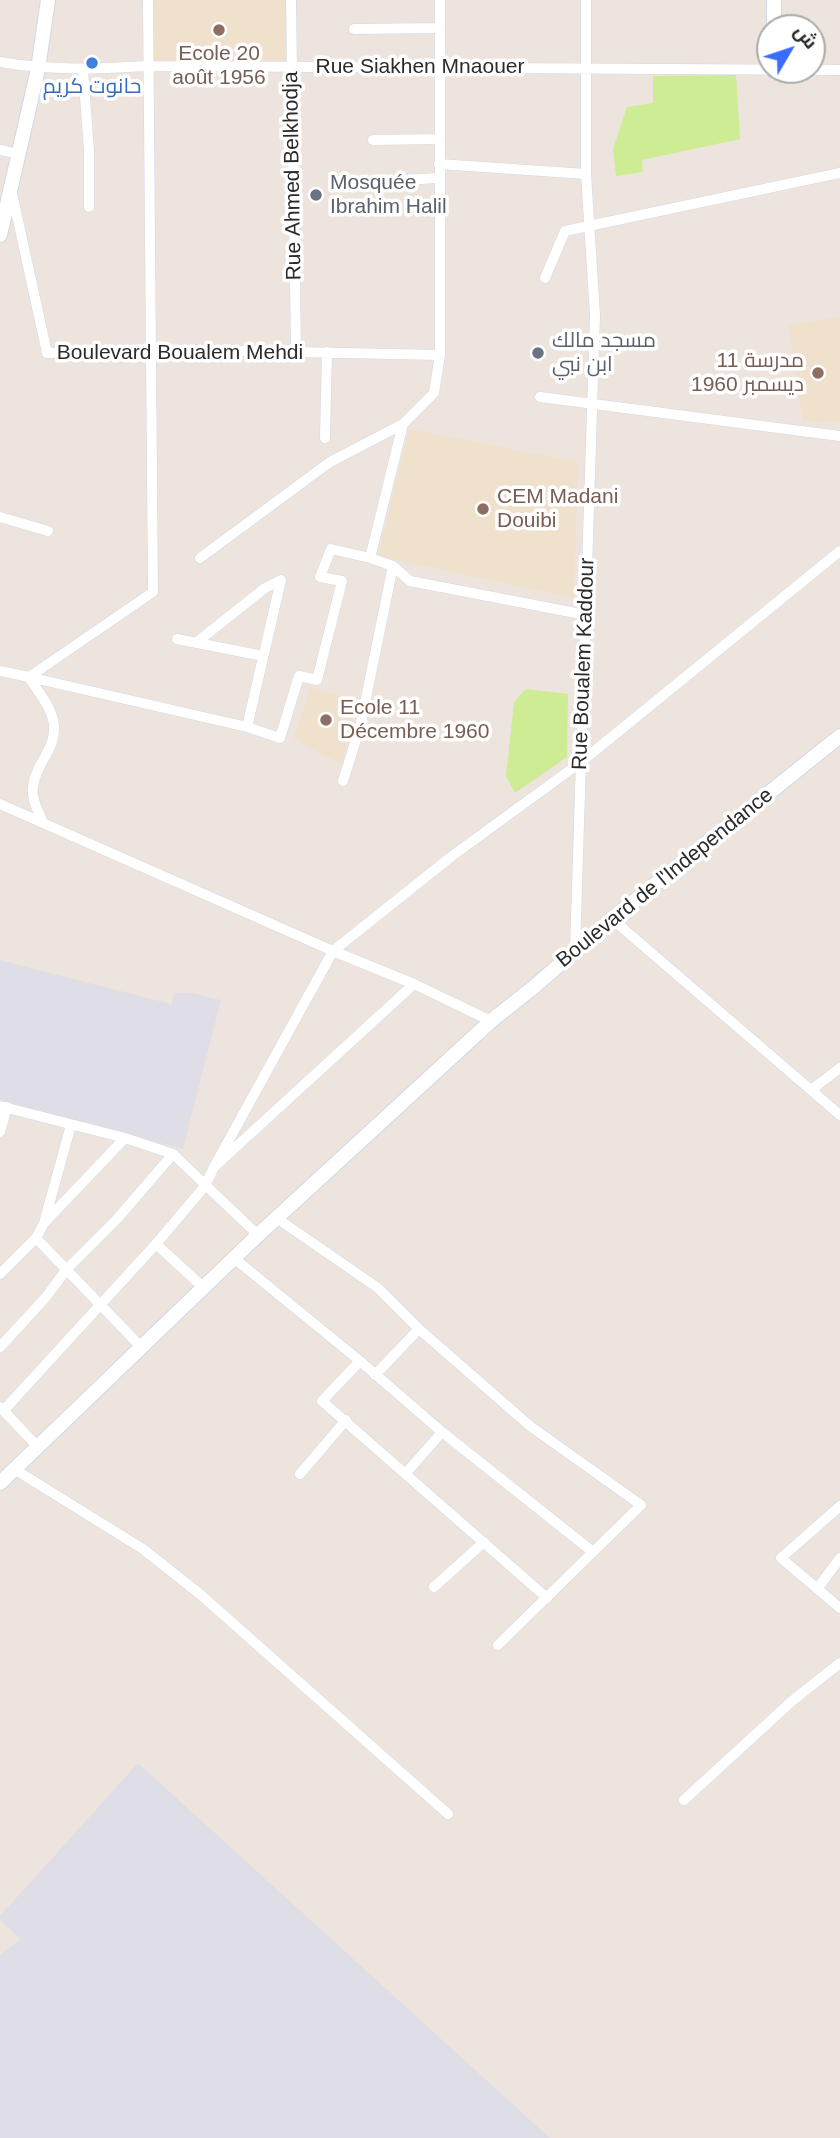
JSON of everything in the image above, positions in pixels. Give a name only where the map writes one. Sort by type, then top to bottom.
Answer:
[{"type":"street","points":[[0,235],[38,69],[48,0]]},
{"type":"street","points":[[29,677],[153,592],[148,0]]},
{"type":"street","name":"Rue Ahmed Belkhodja","points":[[291,0],[296,353]]},
{"type":"street","points":[[200,558],[330,462],[403,424],[434,393],[440,355],[440,0]]},
{"type":"street","name":"Rue Boualem Kaddour","points":[[575,951],[595,315],[586,174],[586,0]]},
{"type":"street","points":[[354,29],[440,28]]},
{"type":"street","name":"Rue Siakhen Mnaouer","points":[[0,62],[38,69],[83,70],[148,66],[756,70]]},
{"type":"street","points":[[83,70],[89,150],[89,207]]},
{"type":"street","points":[[373,140],[439,139]]},
{"type":"street","points":[[0,150],[19,154]]},
{"type":"street","points":[[439,164],[586,174]]},
{"type":"street","points":[[545,278],[565,231],[840,173]]},
{"type":"street","points":[[345,183],[439,178]]},
{"type":"street","name":"Boulevard Boualem Mehdi","points":[[11,189],[47,353],[150,349],[440,355]]},
{"type":"street","points":[[325,438],[327,352]]},
{"type":"street","points":[[540,397],[840,436]]},
{"type":"street","points":[[370,558],[403,424]]},
{"type":"street","points":[[0,517],[48,531]]},
{"type":"street","points":[[0,671],[247,727],[280,738],[299,676],[317,680],[332,628],[342,582],[320,577],[331,549],[393,566],[410,581],[586,615]]},
{"type":"street","points":[[37,1446],[2,1408],[156,1244],[205,1186],[333,951],[452,856],[580,762],[840,551]]},
{"type":"street","points":[[343,781],[360,727],[393,566]]},
{"type":"street","points":[[197,642],[265,588],[281,580],[247,727]]},
{"type":"street","points":[[177,639],[263,656]]},
{"type":"street","points":[[29,677],[48,707],[54,723],[54,738],[33,785],[33,796],[43,823]]},
{"type":"street","name":"Boulevard de l'Independance","points":[[0,1483],[258,1235],[491,1021],[536,986],[612,919],[840,736]]},
{"type":"street","points":[[0,804],[414,984],[491,1021]]},
{"type":"street","points":[[612,919],[840,1115]]},
{"type":"street","points":[[214,1167],[414,984]]},
{"type":"street","points":[[811,1090],[840,1068]]},
{"type":"street","points":[[0,1132],[3,1107],[125,1138],[173,1154],[258,1235]]},
{"type":"street","points":[[0,1274],[36,1238],[44,1223],[71,1125]]},
{"type":"street","points":[[44,1223],[125,1138]]},
{"type":"street","points":[[0,1347],[46,1297],[66,1270],[117,1219],[173,1154]]},
{"type":"street","points":[[278,1219],[378,1288],[419,1329],[530,1426],[641,1505],[498,1645]]},
{"type":"street","points":[[36,1238],[142,1348]]},
{"type":"street","points":[[156,1244],[204,1288]]},
{"type":"street","points":[[235,1259],[442,1432],[593,1552]]},
{"type":"street","points":[[375,1374],[419,1329]]},
{"type":"street","points":[[360,1361],[322,1401],[547,1598]]},
{"type":"street","points":[[300,1474],[346,1420]]},
{"type":"street","points":[[405,1473],[442,1432]]},
{"type":"street","points":[[15,1469],[143,1549],[201,1595],[448,1814]]},
{"type":"street","points":[[840,1506],[781,1558],[840,1608]]},
{"type":"street","points":[[434,1587],[484,1542]]},
{"type":"street","points":[[817,1589],[840,1558]]},
{"type":"street","points":[[684,1800],[792,1701],[840,1663]]},
{"type":"shaded area","name":"Ecole 20 août 1956","points":[[153,0],[286,0],[286,61],[153,63]]},
{"type":"shaded area","name":"مدرسة 11 ديسمبر 1960","points":[[840,317],[840,422],[803,421],[789,324]]},
{"type":"shaded area","name":"CEM Madani Douibi","points":[[409,429],[578,462],[574,598],[378,556]]},
{"type":"shaded area","name":"Ecole 11 Décembre 1960","points":[[310,687],[357,701],[342,765],[294,739]]},
{"type":"shaded area","points":[[0,960],[171,1004],[175,993],[191,993],[221,1000],[183,1149],[0,1101]]},
{"type":"shaded area","points":[[138,1763],[550,2138],[0,2138],[0,1955],[20,1939],[0,1920],[0,1916]]},
{"type":"green space","points":[[736,75],[740,139],[642,160],[643,172],[616,176],[613,149],[627,107],[653,103],[653,76]]},
{"type":"green space","points":[[526,689],[568,694],[567,757],[515,793],[506,776],[514,702]]},
{"type":"place","name":"Ecole 20 août 1956","points":[[219,30]]},
{"type":"place","name":"حانوت كريم","points":[[92,63]]},
{"type":"place","name":"Mosquée Ibrahim Halil","points":[[316,195]]},
{"type":"place","name":"مسجد مالك ابن نبي","points":[[538,353]]},
{"type":"place","name":"مدرسة 11 ديسمبر 1960","points":[[818,373]]},
{"type":"place","name":"CEM Madani Douibi","points":[[483,509]]},
{"type":"place","name":"Ecole 11 Décembre 1960","points":[[326,720]]}]
